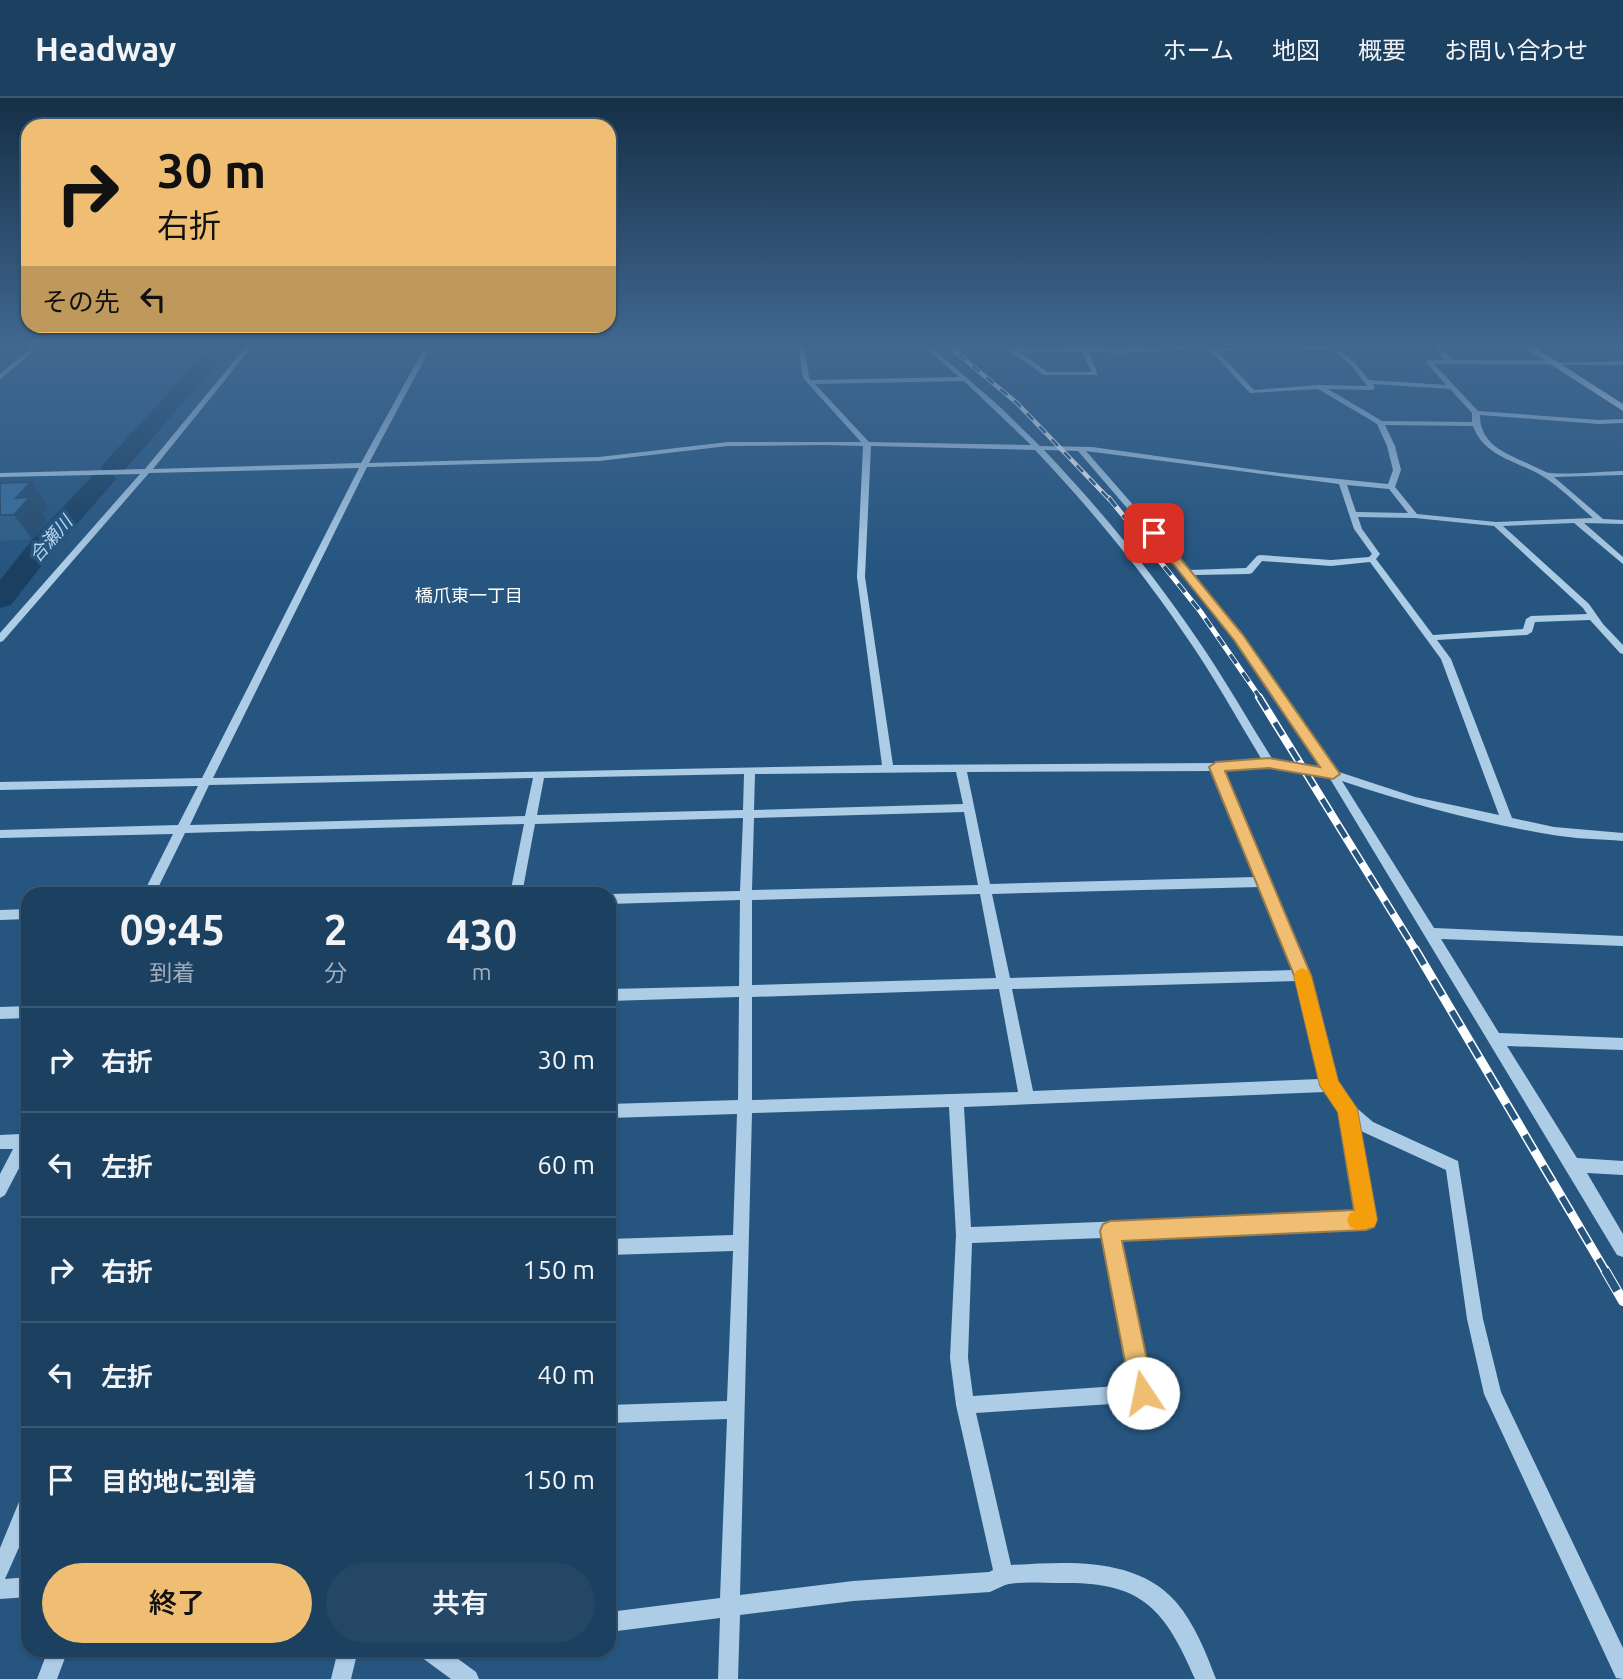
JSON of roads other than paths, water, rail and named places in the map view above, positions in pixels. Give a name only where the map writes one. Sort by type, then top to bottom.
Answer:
[{"type":"street","points":[[0,639],[191,417]]},
{"type":"street","points":[[153,887],[390,417]]},
{"type":"street","points":[[842,417],[867,444],[861,577],[888,767]]},
{"type":"street","points":[[1006,417],[1038,447],[1115,535],[1188,631],[1269,763]]},
{"type":"street","points":[[1369,417],[1380,423],[1476,425]]},
{"type":"street","points":[[1476,417],[1477,430],[1495,452],[1547,475],[1600,520]]},
{"type":"street","points":[[1519,417],[1623,421]]},
{"type":"street","points":[[1380,423],[1391,446],[1397,470],[1391,487]]},
{"type":"street","points":[[0,475],[598,458],[728,444],[1079,448],[1391,487],[1415,516]]},
{"type":"street","points":[[1079,448],[1188,573],[1239,638],[1333,774],[1573,1165],[1616,1228],[1623,1249]]},
{"type":"street","points":[[1547,475],[1623,473]]},
{"type":"street","points":[[1188,573],[1250,571],[1260,558],[1331,563],[1372,559],[1377,554],[1359,529],[1343,483]]},
{"type":"street","points":[[1354,514],[1415,516],[1496,524],[1576,520],[1623,522]]},
{"type":"street","points":[[1576,520],[1623,561]]},
{"type":"street","points":[[1496,524],[1586,606],[1599,626],[1623,651]]},
{"type":"street","points":[[1372,559],[1446,659],[1507,821]]},
{"type":"street","points":[[1431,638],[1527,632],[1531,619],[1594,617]]},
{"type":"street","points":[[0,786],[888,767],[1216,767],[1269,763],[1333,774],[1414,801],[1507,821],[1588,836],[1623,837]]},
{"type":"street","points":[[1216,767],[1302,975],[1329,1085],[1347,1109],[1368,1126],[1453,1166],[1475,1319],[1493,1394],[1623,1671]]},
{"type":"street","points":[[961,768],[1002,984],[1027,1098]]},
{"type":"street","points":[[728,1679],[745,1107],[746,895],[750,770]]},
{"type":"street","points":[[517,887],[539,775]]},
{"type":"street","points":[[0,834],[968,808]]},
{"type":"street","points":[[616,899],[1264,882]]},
{"type":"street","points":[[0,915],[21,914]]},
{"type":"street","points":[[1431,933],[1623,941]]},
{"type":"street","points":[[616,995],[1302,975]]},
{"type":"street","points":[[0,1013],[21,1012]]},
{"type":"street","points":[[1497,1038],[1623,1044]]},
{"type":"street","points":[[616,1111],[1329,1085]]},
{"type":"street","points":[[956,1100],[964,1235],[960,1358],[965,1405],[1004,1575]]},
{"type":"street","points":[[964,1235],[1366,1220],[1347,1109]]},
{"type":"street","points":[[0,1142],[21,1139]]},
{"type":"street","points":[[0,1190],[21,1150]]},
{"type":"street","points":[[1573,1165],[1623,1168]]},
{"type":"street","points":[[965,1405],[1143,1393],[1110,1231]]},
{"type":"street","points":[[616,1247],[741,1243]]},
{"type":"street","points":[[616,1414],[736,1410]]},
{"type":"street","points":[[0,1571],[21,1521]]},
{"type":"street","points":[[616,1621],[853,1591],[990,1582],[1004,1575],[1084,1571],[1138,1586],[1162,1601],[1186,1637],[1206,1679]]},
{"type":"street","points":[[0,1589],[21,1588]]},
{"type":"street","points":[[47,1679],[55,1657]]},
{"type":"street","points":[[341,1679],[346,1657]]},
{"type":"street","points":[[440,1657],[469,1679]]},
{"type":"waterway","name":"合瀬川","points":[[114,467],[159,417]]},
{"type":"waterway","name":"合瀬川","points":[[0,599],[42,546],[103,479]]},
{"type":"railway","points":[[1030,417],[1110,500]]},
{"type":"railway","points":[[1109,498],[1200,611],[1261,699]]},
{"type":"railway","points":[[1259,697],[1416,951]]},
{"type":"railway","points":[[1415,949],[1606,1272]]},
{"type":"railway","points":[[1605,1270],[1623,1301]]},
{"type":"district","name":"橋爪東一丁目","points":[[469,596]]}]
